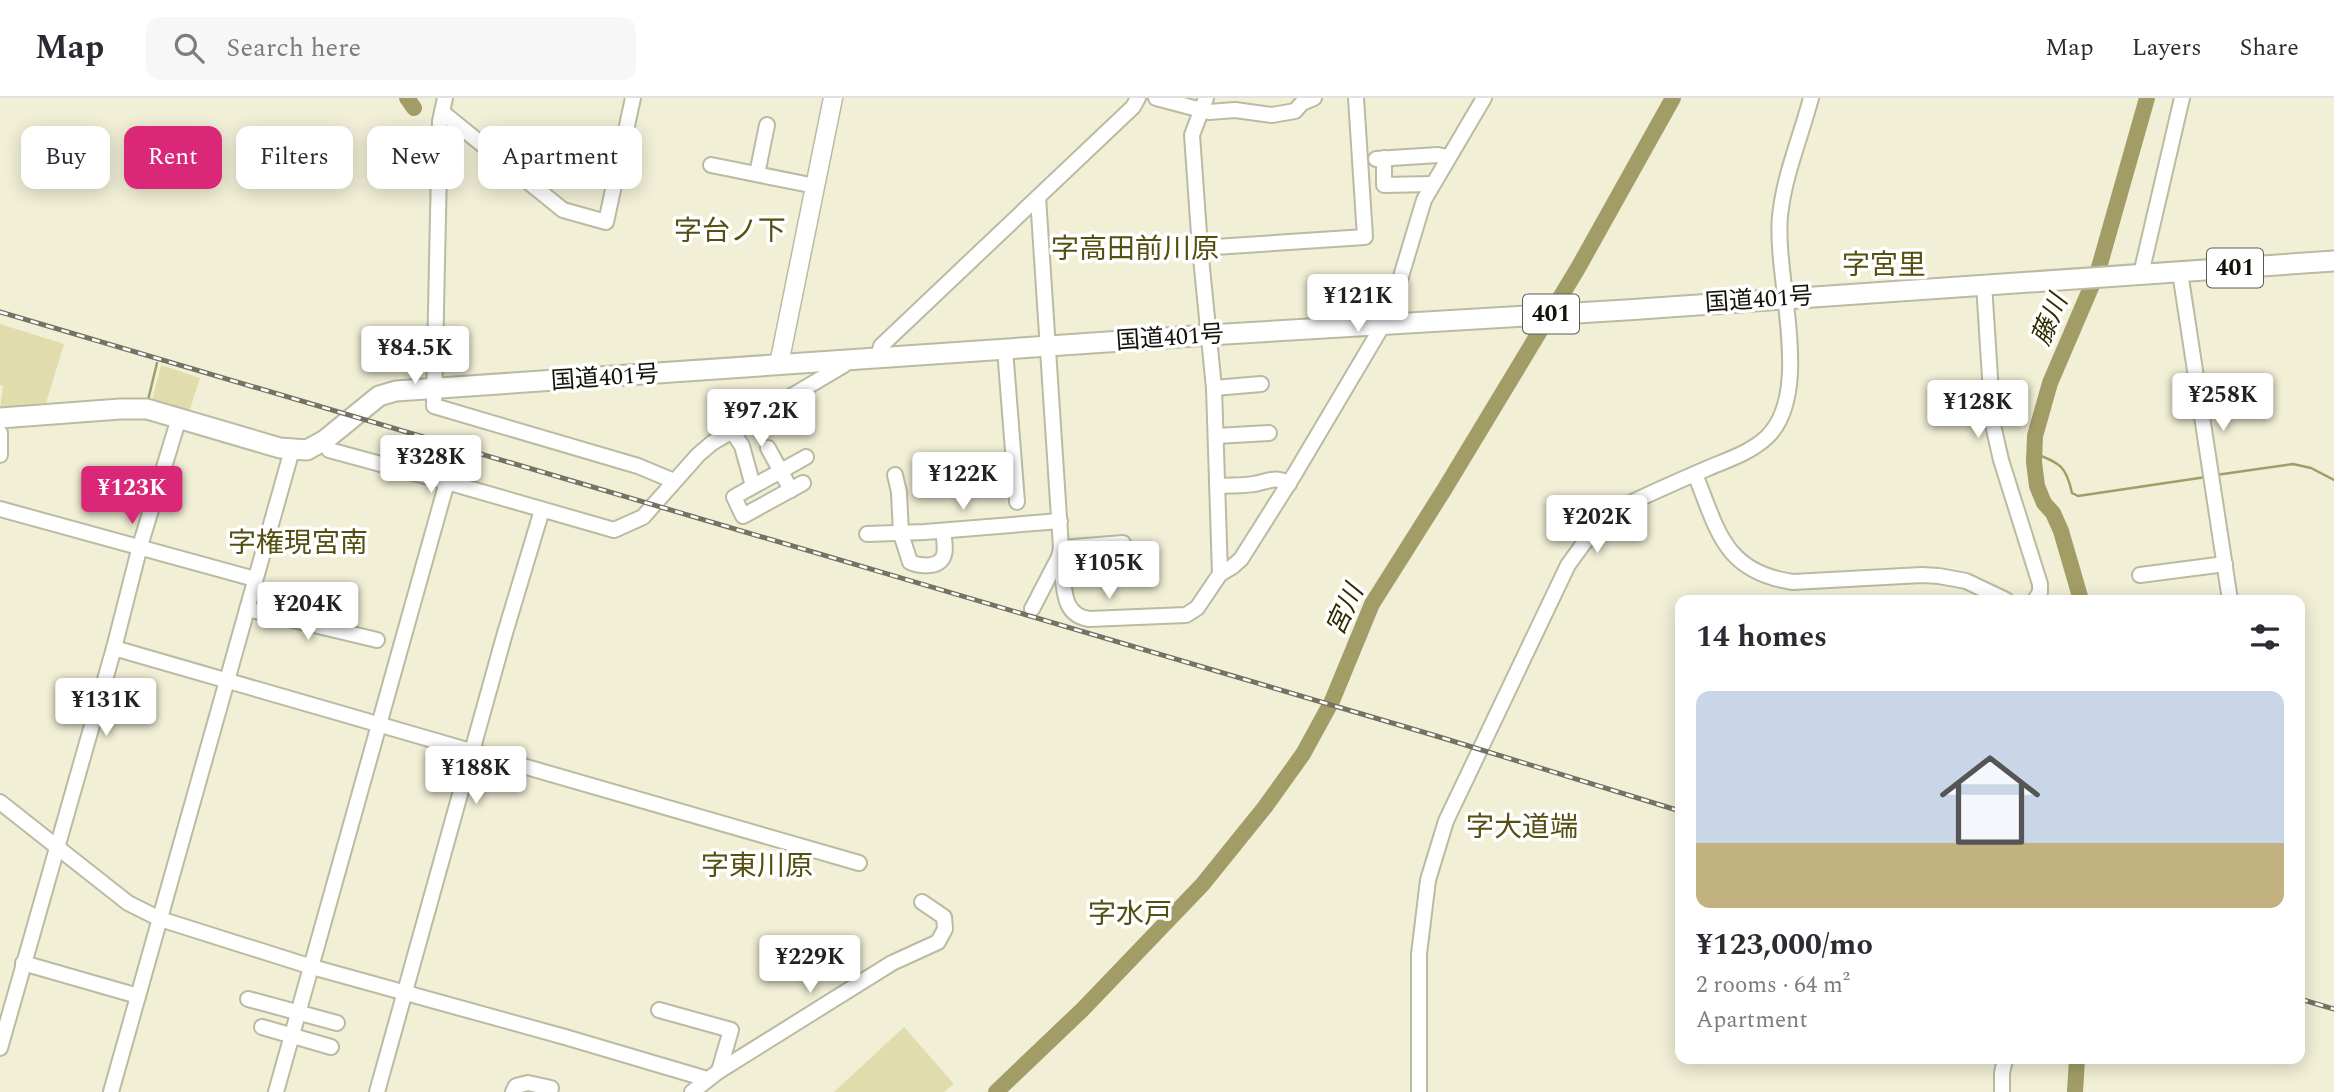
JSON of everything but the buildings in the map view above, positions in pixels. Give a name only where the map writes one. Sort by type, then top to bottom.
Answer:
[{"type":"highway","name":"401","points":[[2139,274],[2334,261]]},
{"type":"highway","name":"国道401号","points":[[292,450],[307,450],[325,440],[386,393],[779,364],[2139,274]]},
{"type":"highway","points":[[0,418],[120,409],[147,410],[292,450]]},
{"type":"main road","points":[[779,364],[833,98]]},
{"type":"street","points":[[443,105],[563,210],[606,222],[633,98]]},
{"type":"street","points":[[878,358],[881,346],[1133,107],[1138,98]]},
{"type":"street","points":[[1156,98],[1279,115],[1295,111],[1306,100]]},
{"type":"street","points":[[1200,247],[1366,237],[1356,98]]},
{"type":"street","points":[[1038,197],[1065,600],[1077,615],[1089,619],[1186,615],[1197,608],[1220,574],[1241,559],[1384,324],[1390,313],[1424,200],[1484,98]]},
{"type":"street","points":[[1419,1092],[1419,954],[1428,880],[1446,821],[1558,584],[1576,554],[1605,521],[1624,506],[1756,446],[1782,418],[1790,377],[1779,244],[1780,215],[1811,98]]},
{"type":"street","points":[[2139,274],[2182,98]]},
{"type":"street","points":[[1202,104],[1192,135],[1214,388],[1220,574]]},
{"type":"street","points":[[443,105],[440,121],[432,403],[438,408],[638,466],[674,481]]},
{"type":"street","points":[[757,174],[767,125]]},
{"type":"street","points":[[1432,184],[1384,185],[1380,159],[1438,155],[1448,157]]},
{"type":"street","points":[[711,165],[815,186]]},
{"type":"street","points":[[2180,272],[2229,595]]},
{"type":"street","points":[[1984,284],[1993,425],[2001,460],[2040,584],[2038,595]]},
{"type":"street","points":[[1005,349],[1017,502]]},
{"type":"street","points":[[329,450],[614,530],[643,517],[698,455],[732,431],[844,365],[846,360]]},
{"type":"street","points":[[1214,388],[1261,384]]},
{"type":"street","points":[[0,1048],[114,648],[140,546],[179,418]]},
{"type":"street","points":[[732,431],[742,446],[753,486]]},
{"type":"street","points":[[0,433],[0,455]]},
{"type":"street","points":[[1216,436],[1269,433]]},
{"type":"street","points":[[768,449],[780,471],[797,486],[743,516],[734,496],[753,486],[780,471],[806,457]]},
{"type":"street","points":[[111,1092],[292,450]]},
{"type":"street","points":[[1695,474],[1723,542],[1746,567],[1760,574],[1793,582],[1922,575],[1954,578],[1997,595]]},
{"type":"street","points":[[895,475],[899,492],[901,534],[910,562],[929,565],[943,559],[943,531]]},
{"type":"street","points":[[1218,486],[1257,484],[1268,479],[1284,480],[1289,484]]},
{"type":"street","points":[[276,1092],[447,482]]},
{"type":"street","points":[[0,509],[255,579]]},
{"type":"street","points":[[377,1092],[542,510]]},
{"type":"street","points":[[867,534],[901,534],[1060,521]]},
{"type":"street","points":[[1060,552],[1123,542]]},
{"type":"street","points":[[1032,609],[1060,552]]},
{"type":"street","points":[[2140,575],[2225,564]]},
{"type":"street","points":[[247,609],[377,640]]},
{"type":"street","points":[[114,648],[859,863]]},
{"type":"street","points":[[0,802],[128,903],[160,919],[312,967],[713,1075]]},
{"type":"street","points":[[692,1092],[713,1075],[892,964],[938,942],[945,929],[944,917],[922,902]]},
{"type":"street","points":[[23,964],[138,996]]},
{"type":"street","points":[[248,999],[337,1023]]},
{"type":"street","points":[[659,1010],[731,1030],[713,1075]]},
{"type":"street","points":[[262,1027],[331,1047]]},
{"type":"street","points":[[2002,1092],[2004,1064]]},
{"type":"street","points":[[513,1092],[516,1086],[528,1083],[551,1088],[550,1092]]},
{"type":"shaded area","points":[[0,324],[64,344],[46,403],[0,408],[3,386],[0,385]]},
{"type":"shaded area","points":[[161,365],[200,378],[189,412],[152,400]]},
{"type":"shaded area","points":[[904,1027],[954,1084],[944,1092],[834,1092]]},
{"type":"waterway","points":[[407,98],[414,108]]},
{"type":"waterway","name":"宮川","points":[[996,1092],[1083,1009],[1202,885],[1265,807],[1303,754],[1332,701],[1372,604],[1578,268],[1673,98]]},
{"type":"waterway","name":"藤川","points":[[2080,595],[2061,531],[2037,486],[2035,436],[2050,383],[2098,271],[2147,98]]},
{"type":"waterway","points":[[148,400],[157,363]]},
{"type":"waterway","points":[[2034,453],[2060,466],[2067,476],[2072,493],[2078,496],[2206,477]]},
{"type":"waterway","points":[[2216,475],[2293,464],[2311,468],[2334,480]]},
{"type":"waterway","name":"藤川","points":[[2075,1092],[2077,1064]]},
{"type":"railway","points":[[0,312],[1433,735],[1675,809]]},
{"type":"railway","points":[[2305,1000],[2334,1009]]},
{"type":"district","name":"字台ノ下","points":[[730,231]]},
{"type":"district","name":"字高田前川原","points":[[1135,249]]},
{"type":"district","name":"字宮里","points":[[1884,265]]},
{"type":"district","name":"字権現宮南","points":[[298,543]]},
{"type":"district","name":"字大道端","points":[[1522,827]]},
{"type":"district","name":"字東川原","points":[[757,866]]},
{"type":"district","name":"字水戸","points":[[1130,914]]}]
